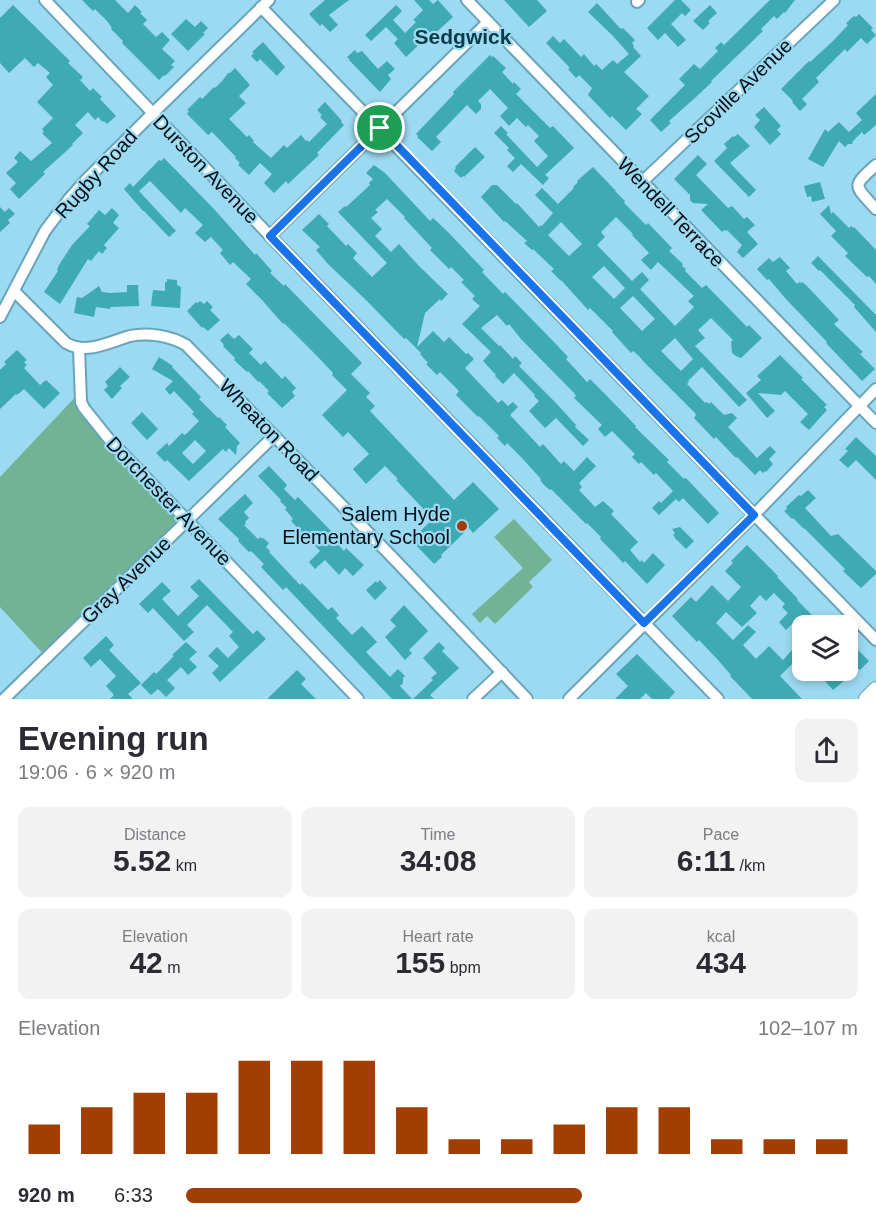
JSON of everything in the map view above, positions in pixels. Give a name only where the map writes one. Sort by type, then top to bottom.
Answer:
[{"type":"street","name":"Durston Avenue","points":[[45,0],[718,699]]},
{"type":"street","name":"Wendell Terrace","points":[[467,0],[876,423]]},
{"type":"street","name":"Scoville Avenue","points":[[642,182],[834,0]]},
{"type":"street","name":"Rugby Road","points":[[0,317],[45,231],[69,199],[265,3]]},
{"type":"street","points":[[265,3],[380,128],[876,640]]},
{"type":"street","points":[[270,236],[488,22]]},
{"type":"street","points":[[876,165],[858,183],[860,191],[876,208]]},
{"type":"street","points":[[15,292],[66,343],[79,348]]},
{"type":"street","name":"Wheaton Road","points":[[79,348],[94,347],[133,335],[155,335],[178,340],[198,356],[527,699]]},
{"type":"street","name":"Dorchester Avenue","points":[[79,348],[80,392],[84,408],[108,438],[358,699]]},
{"type":"street","points":[[569,699],[754,515],[876,388]]},
{"type":"street","name":"Gray Avenue","points":[[4,699],[274,436]]},
{"type":"street","points":[[473,699],[502,672]]},
{"type":"street","points":[[866,699],[876,689]]},
{"type":"green space","points":[[80,392],[81,402],[187,520],[47,658],[0,607],[0,477]]},
{"type":"green space","points":[[514,519],[552,560],[529,582],[533,587],[495,624],[487,616],[480,623],[472,614],[523,568],[494,537]]},
{"type":"building","points":[[82,0],[115,0],[128,13],[135,5],[147,20],[143,24],[156,37],[162,32],[170,40],[162,49],[175,61],[171,65],[174,67],[159,80],[122,43],[123,41],[111,29],[107,21]]},
{"type":"building","points":[[325,0],[349,0],[329,15],[338,25],[330,32],[322,24],[320,26],[309,14]]},
{"type":"building","points":[[414,0],[429,0],[433,4],[438,0],[453,17],[406,57],[394,43],[398,39],[386,27],[371,41],[365,35],[396,5],[402,11],[393,20],[405,33],[416,22],[413,20],[423,10]]},
{"type":"building","points":[[504,0],[537,0],[547,11],[529,27]]},
{"type":"building","points":[[675,0],[681,0],[691,10],[685,16],[682,13],[671,24],[686,40],[678,47],[665,33],[658,40],[647,28]]},
{"type":"building","points":[[770,0],[795,0],[785,13],[777,19],[774,16],[761,29],[763,31],[669,121],[671,123],[661,132],[650,120],[685,85],[679,79],[694,64],[700,69],[718,51],[715,48],[721,42],[724,45]]},
{"type":"building","points":[[597,3],[621,29],[623,28],[635,40],[632,43],[633,47],[641,56],[624,72],[649,96],[636,109],[642,114],[626,130],[612,116],[610,118],[588,95],[592,88],[579,75],[576,78],[568,69],[570,68],[546,43],[553,36],[560,43],[564,39],[581,57],[584,54],[594,66],[596,64],[602,70],[613,60],[617,64],[629,54],[588,12]]},
{"type":"building","points":[[13,5],[70,61],[68,63],[83,77],[80,80],[90,91],[93,88],[102,97],[100,99],[116,116],[107,124],[98,117],[95,120],[88,112],[75,125],[83,133],[19,199],[10,189],[16,183],[6,173],[18,162],[14,158],[20,151],[31,161],[52,143],[42,133],[44,132],[42,129],[53,118],[37,102],[53,85],[46,77],[50,73],[38,63],[34,67],[25,58],[9,73],[0,63],[0,18]]},
{"type":"building","points":[[710,5],[717,13],[708,21],[710,23],[703,30],[693,21]]},
{"type":"building","points":[[859,14],[873,28],[871,30],[876,35],[867,44],[861,38],[847,52],[845,49],[816,78],[819,82],[802,99],[807,104],[800,111],[781,89],[832,42],[848,25],[846,23]]},
{"type":"building","points":[[186,19],[195,27],[201,21],[208,28],[188,51],[171,34]]},
{"type":"building","points":[[263,42],[285,67],[277,76],[260,59],[257,62],[251,56],[254,53],[252,52]]},
{"type":"building","points":[[355,50],[357,53],[362,51],[378,69],[387,61],[395,69],[388,75],[391,79],[380,92],[347,57]]},
{"type":"building","points":[[490,55],[506,68],[502,72],[521,89],[516,94],[574,148],[545,175],[549,178],[543,185],[521,164],[513,172],[507,166],[515,158],[507,150],[509,148],[494,133],[501,126],[537,167],[548,156],[534,141],[539,136],[528,125],[526,127],[517,118],[509,126],[500,116],[508,108],[490,89],[478,101],[481,109],[476,114],[467,105],[436,137],[441,142],[432,151],[417,137],[416,134],[454,94],[453,92]]},
{"type":"building","points":[[235,68],[250,85],[239,96],[246,103],[229,119],[247,137],[249,135],[253,142],[271,158],[284,145],[287,148],[301,135],[309,142],[327,124],[317,110],[325,102],[344,125],[317,153],[319,155],[288,184],[286,181],[274,193],[264,183],[272,174],[260,163],[249,175],[238,165],[240,163],[236,157],[212,132],[208,135],[187,114],[189,111],[187,110],[200,97],[202,99]]},
{"type":"building","points":[[876,94],[876,125],[864,135],[862,132],[852,144],[845,147],[839,141],[823,167],[808,159],[825,129],[828,132],[839,122],[849,132],[862,120],[856,113]]},
{"type":"building","points":[[764,107],[781,126],[777,130],[781,134],[770,145],[754,127],[760,120],[755,115]]},
{"type":"building","points":[[738,134],[750,146],[730,163],[756,190],[749,197],[714,161],[727,148],[724,144]]},
{"type":"building","points":[[475,147],[485,157],[461,178],[454,171],[455,167]]},
{"type":"building","points":[[698,155],[707,164],[696,175],[728,208],[732,206],[744,219],[747,217],[755,225],[747,232],[758,244],[743,258],[737,252],[742,245],[727,230],[722,232],[701,210],[708,204],[693,203],[690,195],[674,179]]},
{"type":"building","points":[[164,158],[255,255],[256,253],[272,271],[270,273],[284,286],[285,284],[362,363],[351,374],[370,393],[366,397],[375,406],[370,411],[454,500],[473,482],[499,509],[473,533],[469,528],[434,564],[411,540],[433,519],[385,466],[366,484],[353,469],[369,454],[348,432],[343,437],[322,415],[347,390],[332,375],[333,373],[246,284],[251,279],[233,262],[230,265],[220,253],[223,250],[211,237],[205,242],[195,233],[203,225],[185,208],[181,213],[150,181],[139,191],[176,231],[169,237],[124,189],[130,183],[133,187],[159,160]]},
{"type":"building","points":[[374,165],[385,173],[430,221],[433,218],[448,232],[503,294],[505,292],[568,357],[566,359],[587,382],[590,379],[669,460],[667,462],[684,479],[687,479],[719,513],[708,524],[683,498],[679,502],[676,499],[659,515],[652,508],[673,491],[656,473],[654,475],[641,462],[639,464],[632,457],[635,454],[612,431],[605,437],[598,429],[602,425],[574,398],[576,396],[574,393],[509,324],[507,326],[497,315],[481,328],[513,359],[515,356],[522,363],[519,366],[589,440],[583,446],[556,418],[545,428],[529,411],[539,401],[535,395],[514,373],[503,384],[483,361],[491,352],[462,324],[480,306],[472,299],[475,296],[461,282],[464,280],[430,250],[432,248],[387,199],[375,210],[378,212],[371,218],[382,229],[375,236],[391,252],[399,244],[448,294],[425,313],[417,347],[433,331],[444,342],[449,337],[474,359],[465,368],[498,403],[502,400],[508,406],[513,402],[518,407],[510,415],[540,447],[543,444],[561,464],[564,461],[574,471],[587,457],[596,466],[579,483],[582,487],[579,490],[595,507],[603,501],[614,511],[611,514],[638,542],[630,550],[640,562],[642,560],[644,563],[653,553],[665,565],[647,584],[625,561],[623,563],[587,523],[544,485],[507,443],[505,446],[497,438],[499,436],[456,395],[459,391],[440,372],[437,375],[426,364],[428,363],[421,353],[328,264],[316,250],[320,247],[302,230],[319,214],[346,246],[348,244],[357,253],[353,258],[372,277],[387,263],[338,212],[370,185],[373,179],[366,173]]},
{"type":"building","points":[[593,167],[625,201],[624,203],[646,225],[648,223],[672,248],[669,251],[683,264],[685,271],[702,288],[706,285],[747,327],[749,325],[762,338],[741,358],[732,353],[731,342],[733,340],[711,318],[698,330],[705,338],[695,346],[747,400],[739,407],[702,367],[687,384],[705,403],[711,402],[724,415],[732,413],[737,418],[728,427],[757,458],[770,446],[776,452],[769,459],[773,464],[766,472],[763,473],[760,470],[755,475],[716,437],[714,439],[694,418],[695,413],[639,356],[633,351],[631,353],[590,308],[588,310],[551,271],[554,269],[524,243],[527,241],[504,222],[481,197],[492,185],[497,185],[539,227],[553,213],[535,195],[542,188],[558,204],[573,189],[577,181]],"holes":[[[616,217],[649,253],[641,260],[651,270],[658,262],[694,296],[688,301],[694,307],[675,326],[640,289],[649,280],[642,272],[632,281],[597,245],[605,237],[601,232]],[[561,222],[582,244],[569,256],[548,235]],[[604,266],[625,288],[614,299],[592,277]],[[633,296],[655,319],[642,331],[620,308]],[[675,338],[693,359],[681,371],[661,351]]]},
{"type":"building","points":[[820,182],[825,199],[812,202],[811,196],[807,197],[804,186]]},
{"type":"building","points":[[829,205],[831,214],[833,212],[849,228],[854,227],[876,250],[876,284],[845,256],[848,253],[831,236],[836,231],[820,214]]},
{"type":"building","points":[[0,207],[5,212],[9,208],[15,214],[8,220],[10,223],[0,232]]},
{"type":"building","points":[[112,208],[119,215],[113,223],[119,228],[104,245],[107,248],[102,254],[99,251],[91,261],[88,259],[60,304],[44,292],[72,245],[90,226],[87,224],[99,210],[105,215]]},
{"type":"building","points":[[818,256],[876,314],[876,332],[854,307],[855,305],[811,263]]},
{"type":"building","points":[[780,257],[790,268],[786,271],[797,284],[802,282],[806,285],[839,320],[834,324],[863,352],[860,354],[875,369],[862,381],[769,279],[767,280],[757,269],[769,258],[773,262]]},
{"type":"building","points":[[167,279],[177,280],[177,285],[181,287],[180,308],[151,306],[153,290],[165,291]]},
{"type":"building","points":[[127,285],[138,285],[139,306],[111,307],[110,309],[96,307],[94,317],[74,313],[77,297],[82,298],[99,286],[102,292],[127,292]]},
{"type":"building","points":[[200,301],[204,304],[207,301],[213,307],[210,310],[220,320],[208,331],[202,328],[187,311]]},
{"type":"building","points":[[228,333],[234,339],[239,335],[253,349],[249,353],[261,365],[265,361],[282,379],[285,376],[296,388],[292,392],[295,396],[282,408],[267,393],[269,391],[234,360],[235,358],[223,346],[220,340]]},
{"type":"building","points":[[17,350],[27,360],[24,362],[27,365],[24,368],[40,385],[46,380],[60,393],[44,409],[24,389],[0,409],[0,370],[6,364],[4,362]]},
{"type":"building","points":[[780,355],[827,405],[824,407],[827,410],[809,430],[800,422],[808,414],[785,391],[781,395],[758,393],[775,411],[767,418],[746,393],[761,380],[757,376]]},
{"type":"building","points":[[159,357],[173,366],[201,397],[199,399],[227,425],[225,427],[240,443],[237,446],[236,455],[229,448],[226,452],[223,449],[189,481],[156,453],[167,443],[169,446],[182,433],[185,435],[199,421],[192,414],[194,412],[174,391],[170,395],[165,389],[173,381],[152,369]],"holes":[[[195,440],[206,451],[193,464],[182,453]]]},
{"type":"building","points":[[120,367],[130,377],[120,386],[122,388],[112,399],[104,390],[108,386],[105,382]]},
{"type":"building","points":[[142,412],[158,429],[147,440],[131,423]]},
{"type":"building","points":[[856,437],[876,456],[876,480],[856,460],[848,468],[839,460],[848,451],[845,449]]},
{"type":"building","points":[[269,466],[287,485],[284,489],[295,500],[298,497],[334,534],[331,537],[344,551],[346,548],[364,565],[353,576],[345,568],[339,575],[325,560],[315,569],[309,562],[320,551],[291,521],[293,519],[285,509],[287,508],[258,476]]},
{"type":"building","points":[[808,490],[816,498],[805,508],[831,536],[838,534],[876,571],[876,574],[861,588],[804,528],[784,511],[799,495],[801,496]]},
{"type":"building","points":[[245,494],[253,503],[244,512],[249,518],[244,525],[258,539],[261,537],[269,543],[266,547],[269,552],[300,585],[302,583],[328,610],[332,607],[339,615],[336,618],[352,635],[362,626],[377,642],[366,652],[390,677],[398,669],[405,676],[400,686],[412,699],[392,699],[286,587],[283,590],[261,567],[264,564],[251,551],[249,552],[218,519]]},
{"type":"building","points":[[680,527],[694,541],[686,549],[673,535],[675,533],[672,529]]},
{"type":"building","points":[[747,545],[812,615],[792,615],[792,624],[786,630],[779,622],[788,613],[782,607],[785,604],[774,593],[766,601],[760,595],[750,606],[757,613],[742,627],[726,612],[716,623],[733,640],[748,625],[756,632],[743,645],[756,659],[769,646],[783,660],[792,650],[792,664],[780,676],[802,699],[752,699],[699,640],[697,642],[672,616],[691,597],[696,602],[712,585],[728,601],[741,587],[725,571],[733,563],[731,561]]},
{"type":"building","points":[[199,579],[253,634],[257,630],[266,639],[220,682],[212,673],[219,666],[208,656],[217,647],[228,658],[239,647],[229,636],[233,632],[207,605],[187,625],[194,632],[184,641],[153,608],[148,613],[139,604],[162,582],[171,591],[162,599],[178,616],[199,596],[190,587]]},
{"type":"building","points":[[380,580],[387,588],[375,600],[366,590]]},
{"type":"building","points":[[404,605],[428,631],[409,650],[412,653],[405,660],[385,637],[396,626],[390,620]]},
{"type":"building","points":[[106,636],[114,645],[109,650],[141,683],[128,694],[133,699],[110,699],[114,695],[106,686],[116,676],[100,659],[91,667],[83,658]]},
{"type":"building","points":[[186,642],[197,652],[189,659],[197,667],[188,675],[181,667],[167,680],[175,688],[166,697],[158,689],[151,695],[141,685],[154,672],[156,674]]},
{"type":"building","points":[[439,642],[445,648],[442,651],[459,668],[430,695],[434,699],[413,699],[433,680],[431,678],[437,673],[423,658]]},
{"type":"building","points":[[858,650],[869,661],[860,670],[858,669]]},
{"type":"building","points":[[637,654],[675,692],[669,699],[652,699],[646,693],[640,699],[615,699],[628,686],[616,674]]},
{"type":"building","points":[[297,670],[306,679],[301,684],[316,699],[267,699]]},
{"type":"building","points":[[825,681],[844,681],[833,690]]},
{"type":"place","name":"Salem Hyde Elementary School","points":[[462,526]]},
{"type":"district","name":"Sedgwick","points":[[463,37]]},
{"type":"route","points":[[380,128],[754,515],[644,623],[270,236],[380,128]]}]
